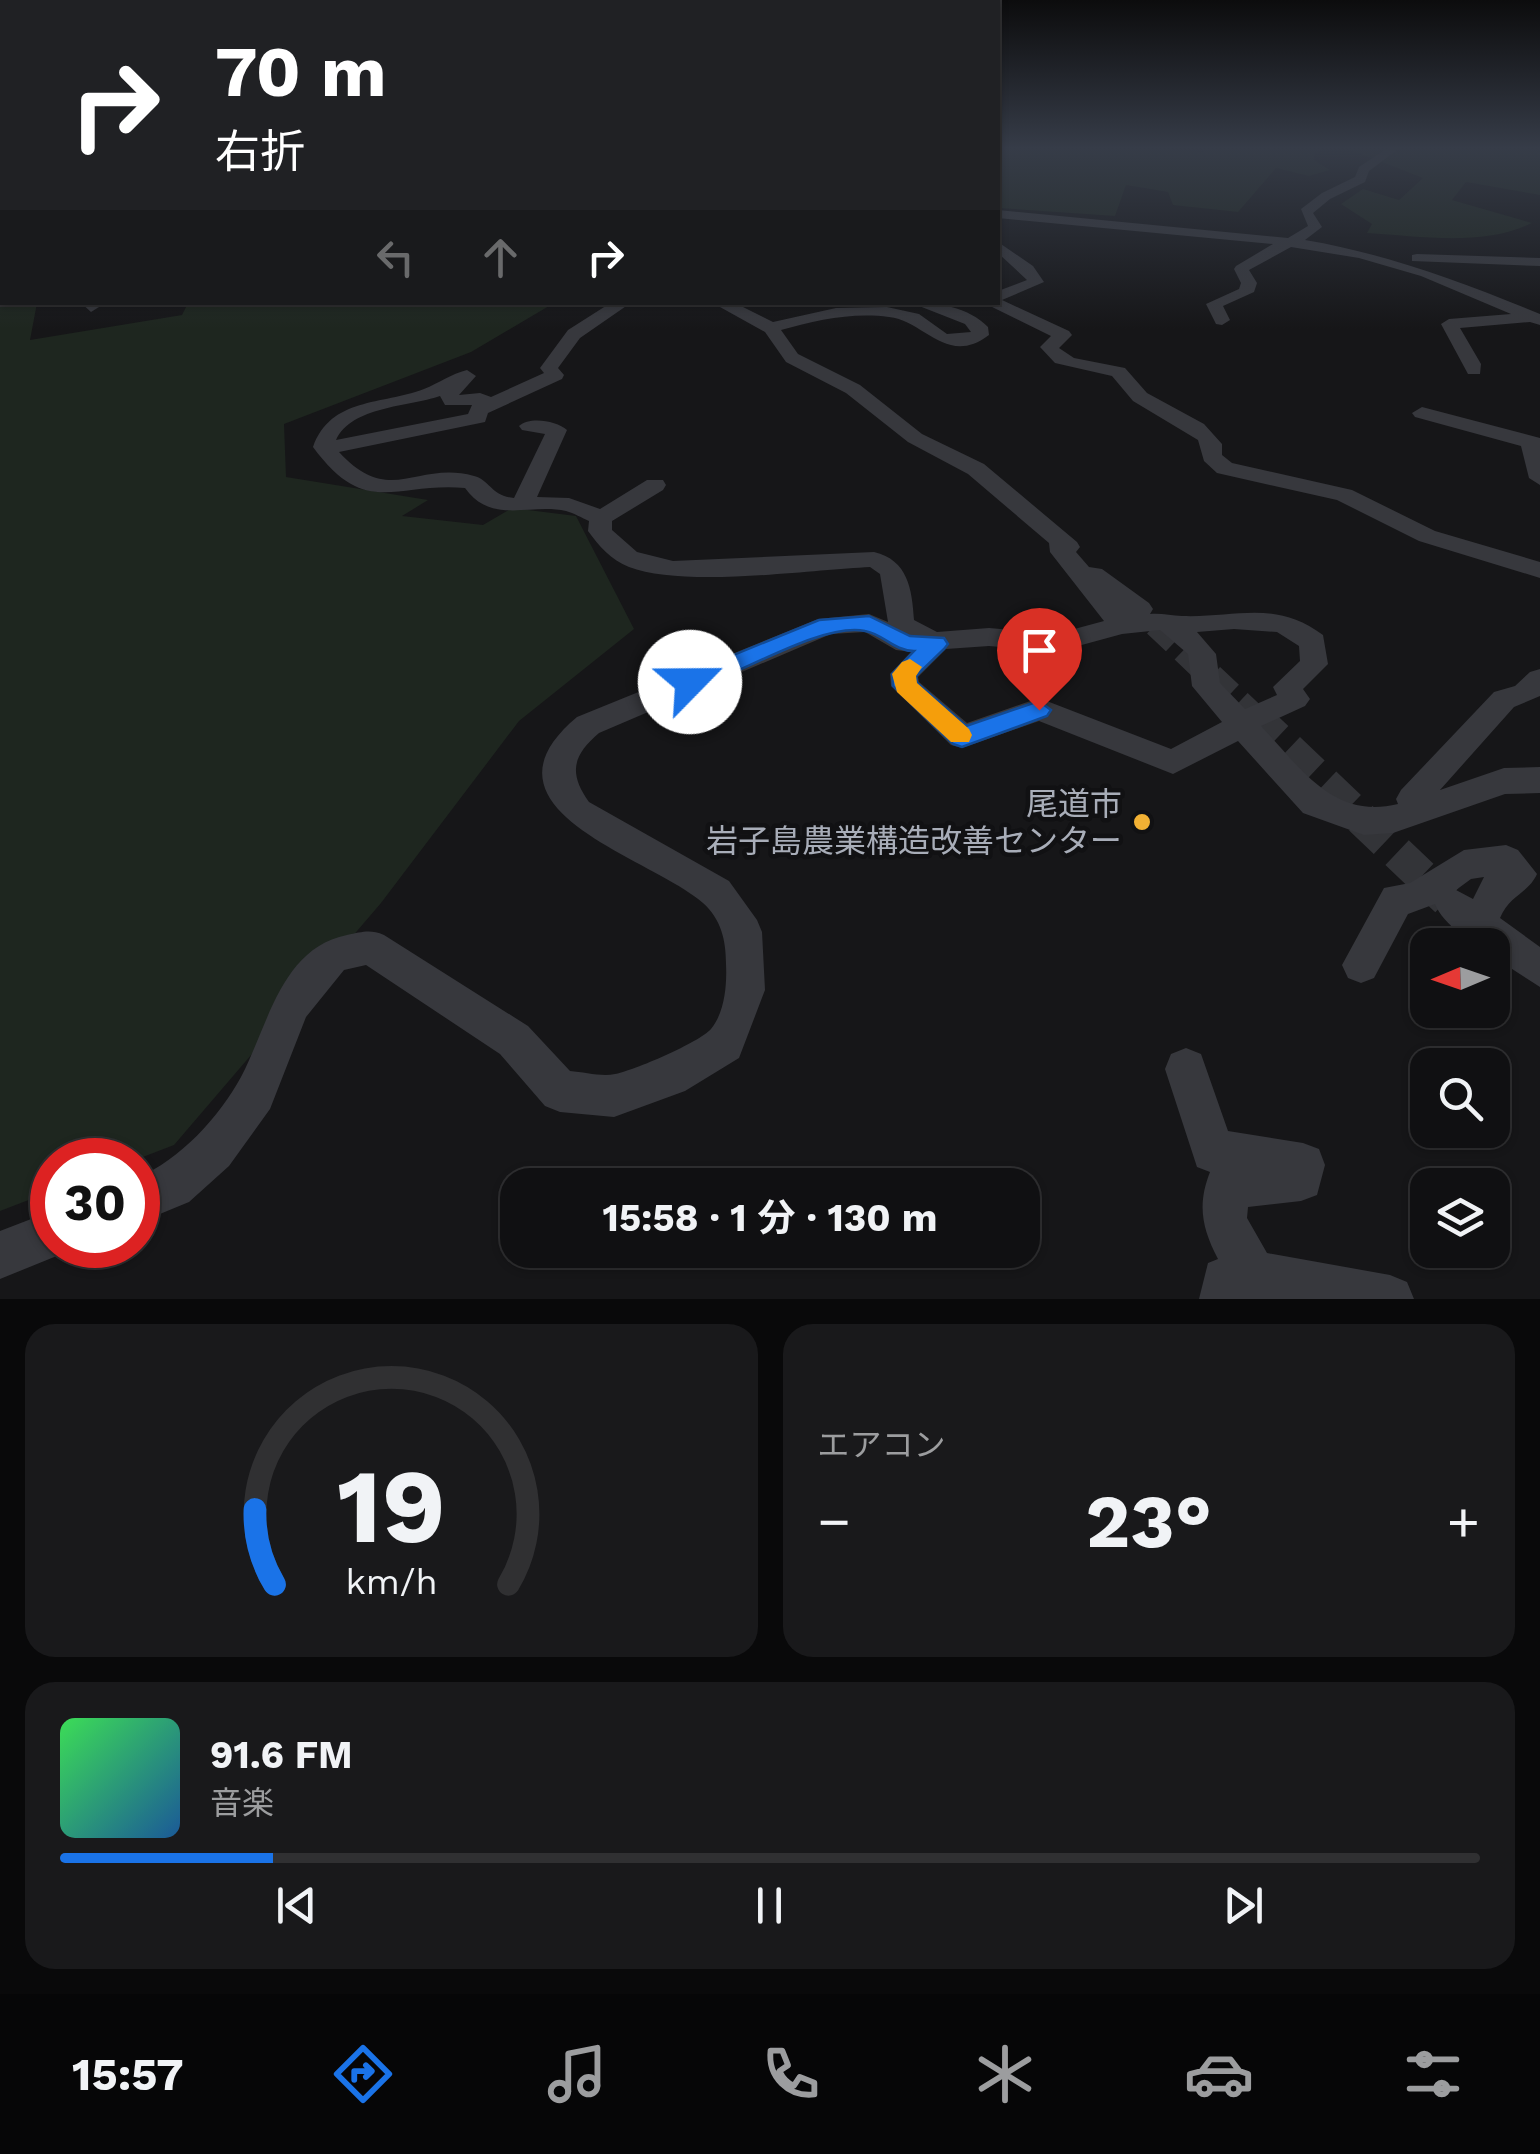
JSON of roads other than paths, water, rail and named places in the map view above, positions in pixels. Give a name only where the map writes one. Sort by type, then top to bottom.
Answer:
[{"type":"street","points":[[1222,320],[1214,304],[1246,292],[1250,283],[1241,269],[1252,256],[1290,242],[1315,227],[1306,212],[1311,208]]},
{"type":"street","points":[[1000,214],[1156,226],[1447,262],[1540,262]]},
{"type":"street","points":[[1000,248],[1028,269],[1036,282],[1000,295]]},
{"type":"street","points":[[1361,254],[1426,273],[1536,318]]},
{"type":"street","points":[[555,375],[549,368],[574,334],[619,305]]},
{"type":"street","points":[[725,305],[771,328],[792,358],[854,389],[915,438],[976,469],[1068,547],[1131,617]]},
{"type":"street","points":[[771,328],[825,316],[876,312],[904,314],[929,334],[947,340],[980,335],[980,327],[971,320],[926,305]]},
{"type":"street","points":[[1000,305],[1063,336],[1049,347],[1053,355],[1125,376],[1144,400],[1203,431],[1212,444],[1210,457],[1225,468],[1344,495],[1427,536],[1540,570]]},
{"type":"street","points":[[1474,370],[1470,355],[1457,342],[1449,324],[1536,318]]},
{"type":"street","points":[[526,400],[547,392],[555,375]]},
{"type":"street","points":[[323,447],[357,444],[484,412],[555,375]]},
{"type":"street","points":[[323,447],[328,429],[342,418],[433,392],[456,377],[467,376],[449,394],[452,401],[480,400],[484,412]]},
{"type":"street","points":[[484,412],[557,430],[523,504]]},
{"type":"street","points":[[1422,413],[1539,444]]},
{"type":"street","points":[[1539,444],[1531,447],[1540,478]]},
{"type":"street","points":[[323,447],[340,469],[376,489],[457,479],[472,482],[479,496],[491,503],[569,504],[601,518]]},
{"type":"street","points":[[601,518],[655,484]]},
{"type":"street","points":[[601,518],[600,531],[622,556],[662,568],[857,558],[887,563],[897,580],[901,624],[936,644]]},
{"type":"street","points":[[160,1191],[174,1186],[213,1150],[254,1094],[291,1005],[333,955],[370,947],[514,1040],[560,1091],[614,1096],[670,1076],[725,1044],[746,990],[744,932],[716,892],[577,811],[561,790],[557,763],[570,739],[588,724],[827,625],[869,623],[906,643],[936,644],[989,637],[1056,643],[1131,617],[1165,621],[1197,645],[1208,664],[1206,686],[1315,804],[1364,821],[1393,819],[1504,782],[1540,780]]},
{"type":"street","points":[[936,644],[904,674],[905,686],[962,737],[1039,710],[1172,762],[1294,699],[1287,687],[1314,664],[1313,642],[1294,628],[1265,621],[1174,627]]},
{"type":"street","points":[[1420,810],[1412,799],[1504,698],[1524,694],[1540,679]]},
{"type":"street","points":[[1360,965],[1397,899],[1416,898],[1464,865],[1506,860],[1520,874],[1466,915],[1540,969]]},
{"type":"street","points":[[1186,1069],[1213,1151],[1304,1165],[1301,1180],[1227,1186],[1224,1222],[1238,1287],[1390,1299]]},
{"type":"street","points":[[0,1255],[30,1243]]},
{"type":"tunnel","points":[[1156,624],[1254,717]]},
{"type":"tunnel","points":[[1252,715],[1447,900]]},
{"type":"place","name":"尾道市 岩子島農業構造改善センター","points":[[1142,822]]}]
